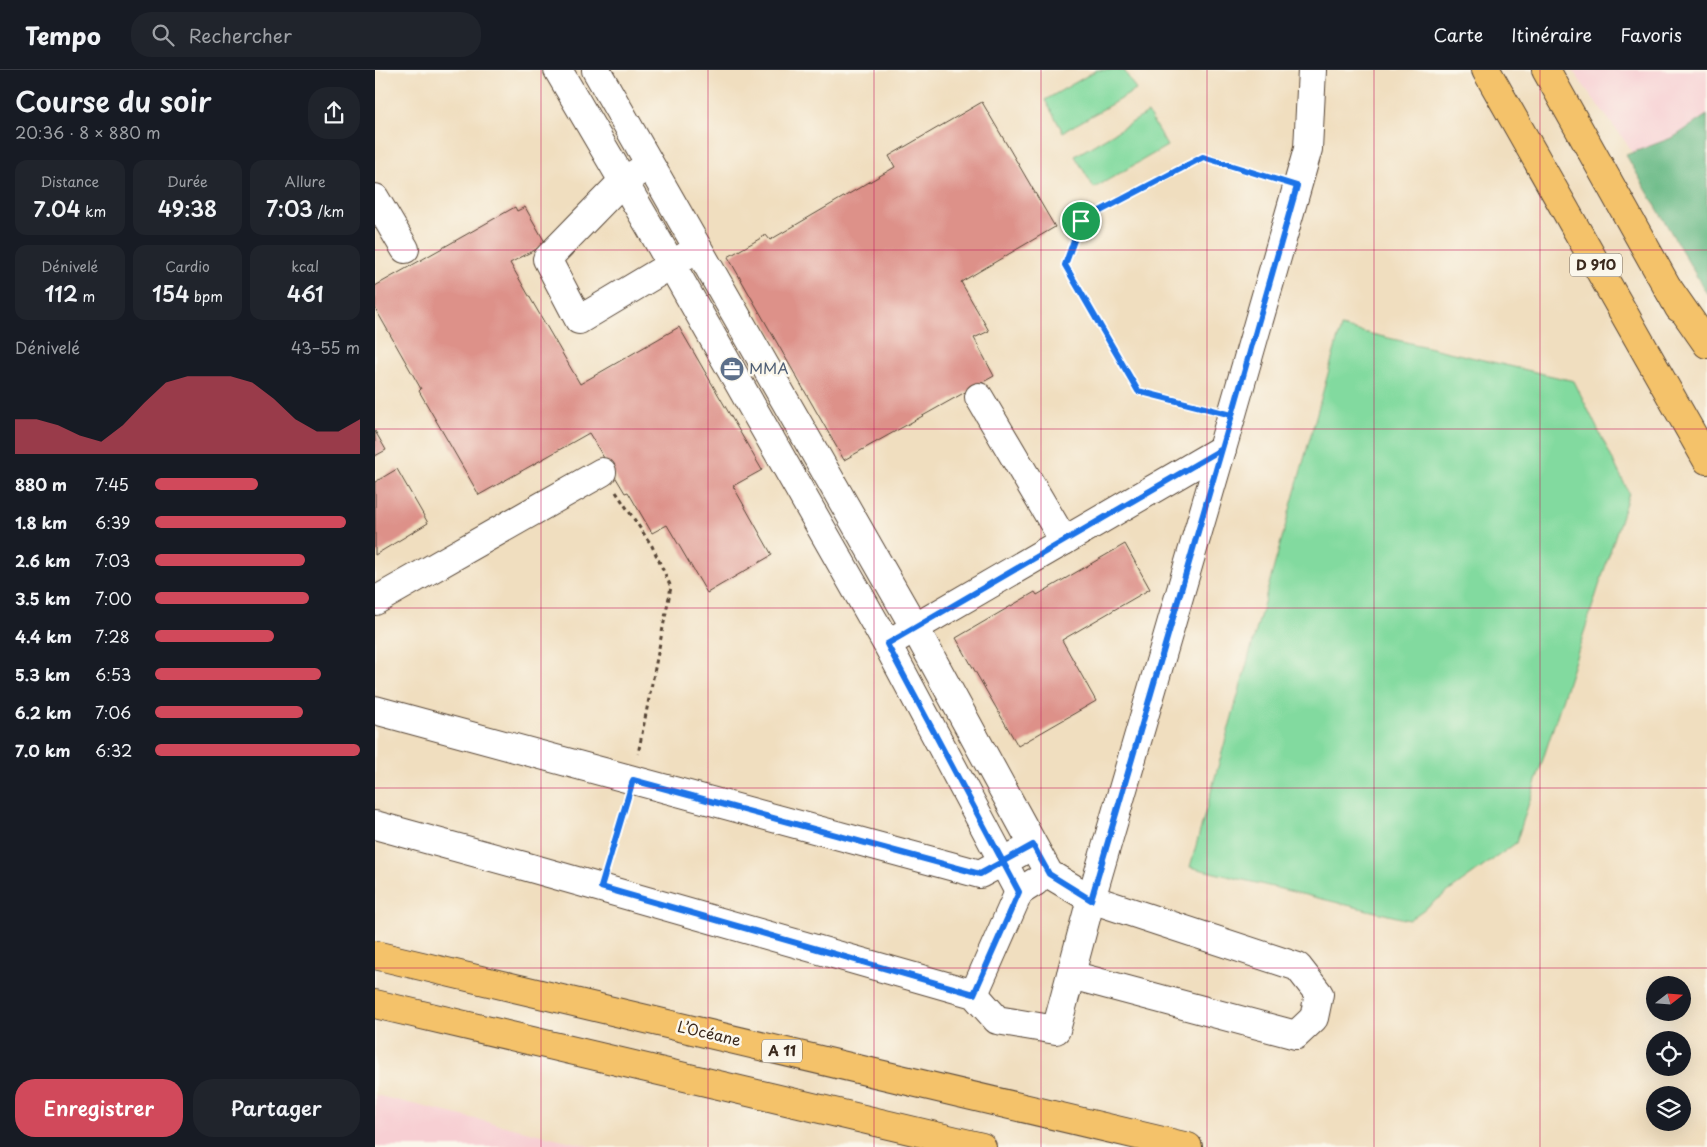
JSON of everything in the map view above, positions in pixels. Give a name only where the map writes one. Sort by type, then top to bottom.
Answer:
[{"type":"main road","name":"D 910","points":[[1467,70],[1560,201]]},
{"type":"main road","name":"D 910","points":[[1486,70],[1707,460]]},
{"type":"main road","points":[[1546,70],[1707,357]]},
{"type":"main road","points":[[1668,288],[1707,344]]},
{"type":"main road","name":"L’Océane","points":[[375,955],[1188,1147]]},
{"type":"main road","points":[[375,1004],[975,1146]]},
{"type":"street","points":[[558,70],[887,644],[1019,892]]},
{"type":"street","points":[[596,70],[915,628],[1049,874],[1091,900],[1298,967],[1319,994],[1314,1018],[1296,1035],[1071,975]]},
{"type":"street","points":[[375,825],[601,887],[974,994],[997,1020],[1056,1030],[1091,900],[1308,149],[1312,70]]},
{"type":"street","points":[[651,165],[623,181],[547,258],[579,320],[672,266],[698,248]]},
{"type":"street","points":[[375,198],[405,249]]},
{"type":"street","points":[[979,397],[1064,541]]},
{"type":"street","points":[[887,644],[1222,449]]},
{"type":"street","points":[[375,601],[602,472]]},
{"type":"street","points":[[375,710],[980,874],[1033,845]]},
{"type":"street","points":[[974,994],[1019,892],[1049,874]]},
{"type":"path","points":[[1232,415],[1138,391],[1065,265],[1081,221],[1203,157],[1297,186]]},
{"type":"path","points":[[601,887],[633,780],[671,587],[652,546],[602,472]]},
{"type":"shaded area","points":[[1572,70],[1707,70],[1707,141],[1653,179]]},
{"type":"shaded area","points":[[375,1095],[593,1147],[375,1147]]},
{"type":"green space","points":[[1097,70],[1124,70],[1136,90],[1063,132],[1045,100]]},
{"type":"green space","points":[[1148,113],[1167,146],[1094,188],[1075,156]]},
{"type":"green space","points":[[1707,115],[1707,294],[1626,155],[1674,137]]},
{"type":"green space","points":[[1341,327],[1574,381],[1629,493],[1516,843],[1409,920],[1190,867]]},
{"type":"building","points":[[982,102],[1055,227],[961,282],[989,331],[974,338],[994,376],[844,460],[728,257],[766,235],[770,240],[895,167],[889,156]]},
{"type":"building","points":[[515,207],[517,211],[525,207],[546,244],[510,263],[580,384],[679,327],[762,470],[733,486],[772,555],[707,593],[667,525],[652,533],[628,492],[625,493],[589,433],[479,495],[419,391],[421,389],[375,308],[375,286]]},
{"type":"building","points":[[375,431],[386,450],[375,456]]},
{"type":"building","points":[[397,469],[428,523],[375,555],[375,482]]},
{"type":"building","points":[[1125,544],[1150,589],[1062,640],[1096,701],[1018,746],[956,638],[1035,592],[1037,595]]},
{"type":"place","name":"MMA","points":[[732,369]]},
{"type":"route","points":[[1081,221],[1065,265],[1138,391],[1232,415],[1091,900],[1049,874],[1033,845],[1003,862],[980,874],[633,780],[601,887],[974,994],[1019,892],[1003,862],[887,644],[1222,449],[1232,415],[1297,186],[1203,157],[1081,221]]}]
